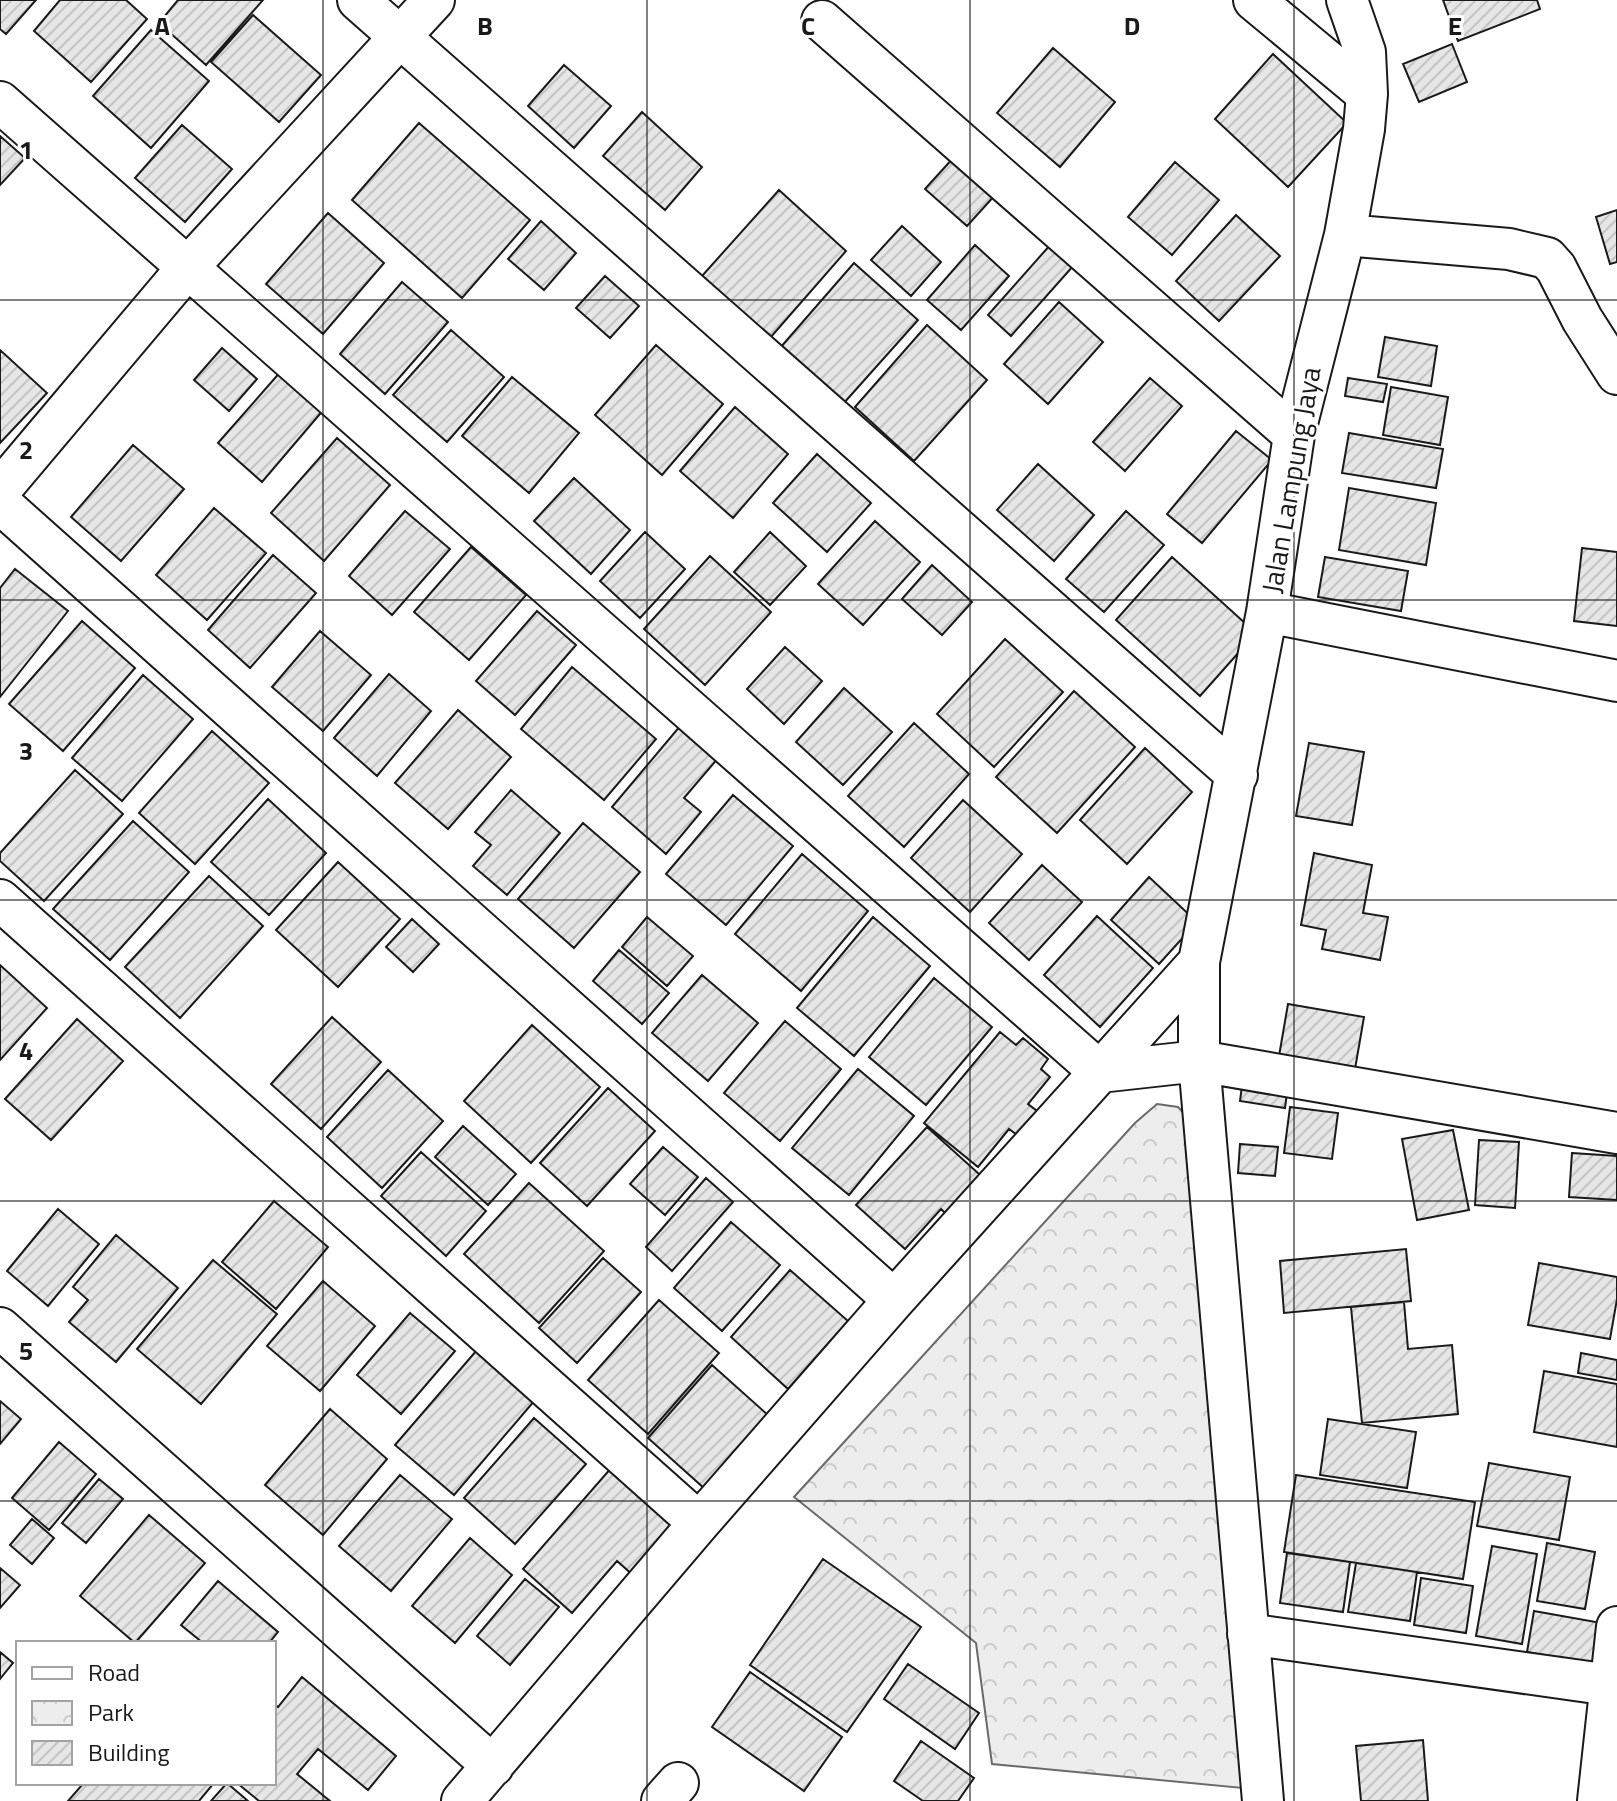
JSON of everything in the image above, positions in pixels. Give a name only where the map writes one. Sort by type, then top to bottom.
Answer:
[{"type":"street","points":[[358,0],[1237,775]]},
{"type":"street","points":[[0,490],[188,267],[434,0]]},
{"type":"street","points":[[1254,0],[1367,94]]},
{"type":"street","name":"Jalan Lampung Jaya","points":[[1263,1801],[1199,1061],[1199,962],[1267,612],[1294,435],[1345,235],[1364,129],[1367,94],[1365,52],[1347,0]]},
{"type":"street","points":[[822,21],[1294,435]]},
{"type":"street","points":[[0,102],[1100,1072],[1199,1061],[1617,1133]]},
{"type":"street","points":[[1345,235],[1509,249],[1547,258],[1556,268],[1582,319],[1617,374]]},
{"type":"street","points":[[0,503],[894,1300]]},
{"type":"street","points":[[1267,612],[1617,681]]},
{"type":"street","points":[[0,900],[699,1523]]},
{"type":"street","points":[[462,1801],[894,1300],[1199,962]]},
{"type":"street","points":[[0,1328],[493,1766]]},
{"type":"street","points":[[1598,1801],[1617,1627]]},
{"type":"street","points":[[1248,1634],[1613,1685]]},
{"type":"green space","points":[[1157,1104],[1178,1107],[1194,1124],[1253,1789],[992,1764],[976,1643],[794,1497],[1135,1123]]},
{"type":"building","points":[[0,0],[36,0],[6,34],[0,29]]},
{"type":"building","points":[[60,0],[126,0],[147,19],[91,82],[34,31]]},
{"type":"building","points":[[178,0],[263,0],[206,65],[159,23]]},
{"type":"building","points":[[1443,0],[1537,0],[1540,9],[1458,41]]},
{"type":"building","points":[[253,15],[321,75],[279,122],[211,62]]},
{"type":"building","points":[[151,30],[209,81],[151,148],[93,96]]},
{"type":"building","points":[[1452,44],[1467,82],[1419,102],[1403,64]]},
{"type":"building","points":[[1053,48],[1115,102],[1060,167],[997,113]]},
{"type":"building","points":[[1273,54],[1347,123],[1288,187],[1215,119]]},
{"type":"building","points":[[564,65],[611,106],[574,148],[528,106]]},
{"type":"building","points":[[642,112],[702,167],[665,210],[603,156]]},
{"type":"building","points":[[419,123],[530,220],[462,298],[352,200]]},
{"type":"building","points":[[182,125],[232,169],[185,222],[135,178]]},
{"type":"building","points":[[0,136],[25,158],[0,185]]},
{"type":"building","points":[[955,156],[996,194],[967,226],[925,189]]},
{"type":"building","points":[[1175,162],[1219,200],[1172,255],[1128,217]]},
{"type":"building","points":[[779,190],[846,251],[770,338],[702,276]]},
{"type":"building","points":[[1617,210],[1617,262],[1610,264],[1596,217]]},
{"type":"building","points":[[328,213],[384,263],[323,334],[266,284]]},
{"type":"building","points":[[1236,215],[1280,256],[1219,321],[1176,281]]},
{"type":"building","points":[[541,221],[576,253],[544,290],[508,259]]},
{"type":"building","points":[[902,226],[941,262],[911,296],[871,260]]},
{"type":"building","points":[[1051,244],[1074,265],[1011,336],[988,315]]},
{"type":"building","points":[[975,245],[1009,276],[961,330],[927,300]]},
{"type":"building","points":[[854,263],[918,320],[843,404],[780,348]]},
{"type":"building","points":[[605,276],[639,306],[610,338],[576,308]]},
{"type":"building","points":[[402,282],[448,322],[385,394],[340,354]]},
{"type":"building","points":[[1059,302],[1103,342],[1048,404],[1004,364]]},
{"type":"building","points":[[927,325],[987,380],[914,461],[855,407]]},
{"type":"building","points":[[451,330],[504,377],[447,442],[393,395]]},
{"type":"building","points":[[1385,337],[1437,346],[1431,386],[1378,377]]},
{"type":"building","points":[[656,345],[723,404],[662,475],[595,415]]},
{"type":"building","points":[[222,348],[257,379],[229,411],[194,380]]},
{"type":"building","points":[[0,350],[47,393],[0,443]]},
{"type":"building","points":[[282,370],[325,408],[262,482],[218,443]]},
{"type":"building","points":[[512,377],[579,433],[529,493],[462,436]]},
{"type":"building","points":[[1150,378],[1182,406],[1125,471],[1093,442]]},
{"type":"building","points":[[1348,378],[1387,384],[1383,402],[1345,396]]},
{"type":"building","points":[[1391,387],[1448,397],[1440,445],[1383,435]]},
{"type":"building","points":[[735,407],[788,454],[733,518],[680,471]]},
{"type":"building","points":[[1236,431],[1272,460],[1202,543],[1167,514]]},
{"type":"building","points":[[1349,433],[1443,449],[1436,488],[1342,473]]},
{"type":"building","points":[[337,438],[390,485],[324,561],[271,513]]},
{"type":"building","points":[[133,445],[184,489],[121,561],[71,517]]},
{"type":"building","points":[[817,454],[871,503],[827,552],[773,503]]},
{"type":"building","points":[[1038,464],[1094,515],[1054,561],[997,510]]},
{"type":"building","points":[[574,478],[630,530],[591,574],[534,521]]},
{"type":"building","points":[[1349,488],[1436,503],[1426,565],[1339,550]]},
{"type":"building","points":[[214,508],[266,553],[207,620],[156,575]]},
{"type":"building","points":[[405,511],[450,549],[392,615],[349,576]]},
{"type":"building","points":[[1126,511],[1164,545],[1104,612],[1066,579]]},
{"type":"building","points":[[875,521],[920,562],[863,625],[818,584]]},
{"type":"building","points":[[645,532],[685,569],[640,618],[600,581]]},
{"type":"building","points":[[770,532],[806,566],[770,605],[734,572]]},
{"type":"building","points":[[471,547],[526,595],[469,660],[414,612]]},
{"type":"building","points":[[1582,548],[1617,552],[1617,626],[1574,621]]},
{"type":"building","points":[[273,555],[316,593],[250,668],[208,630]]},
{"type":"building","points":[[710,556],[771,612],[705,685],[644,629]]},
{"type":"building","points":[[1172,557],[1256,633],[1200,696],[1116,620]]},
{"type":"building","points":[[1325,557],[1408,571],[1401,611],[1318,597]]},
{"type":"building","points":[[932,565],[972,602],[942,635],[902,599]]},
{"type":"building","points":[[15,569],[68,611],[0,697],[0,588]]},
{"type":"building","points":[[537,611],[576,645],[515,715],[476,681]]},
{"type":"building","points":[[82,621],[135,668],[63,751],[9,704]]},
{"type":"building","points":[[320,631],[371,675],[323,731],[272,687]]},
{"type":"building","points":[[1005,639],[1063,692],[994,767],[937,714]]},
{"type":"building","points":[[785,647],[822,681],[784,724],[747,689]]},
{"type":"building","points":[[572,667],[656,739],[604,800],[521,729]]},
{"type":"building","points":[[389,674],[431,711],[377,776],[334,738]]},
{"type":"building","points":[[143,675],[193,719],[122,801],[72,758]]},
{"type":"building","points":[[844,688],[892,732],[843,785],[796,742]]},
{"type":"building","points":[[1074,691],[1135,747],[1057,833],[996,777]]},
{"type":"building","points":[[458,710],[511,757],[448,829],[395,783]]},
{"type":"building","points":[[914,723],[969,774],[904,847],[848,796]]},
{"type":"building","points":[[681,725],[719,757],[684,798],[701,812],[666,854],[612,807]]},
{"type":"building","points":[[212,731],[269,783],[195,864],[139,813]]},
{"type":"building","points":[[1309,743],[1364,752],[1352,825],[1296,816]]},
{"type":"building","points":[[1145,748],[1192,792],[1127,864],[1080,820]]},
{"type":"building","points":[[75,770],[123,814],[44,901],[0,861],[0,853]]},
{"type":"building","points":[[511,790],[560,833],[507,895],[473,866],[491,845],[475,832]]},
{"type":"building","points":[[733,795],[793,846],[726,925],[666,874]]},
{"type":"building","points":[[268,799],[326,853],[269,915],[211,862]]},
{"type":"building","points":[[963,800],[1022,854],[970,912],[911,858]]},
{"type":"building","points":[[133,821],[189,872],[110,960],[53,909]]},
{"type":"building","points":[[583,823],[640,872],[574,948],[518,899]]},
{"type":"building","points":[[1314,853],[1372,865],[1363,913],[1388,917],[1380,960],[1322,949],[1326,930],[1301,925]]},
{"type":"building","points":[[802,854],[868,911],[801,991],[735,934]]},
{"type":"building","points":[[338,862],[400,919],[338,987],[276,930]]},
{"type":"building","points":[[1042,865],[1082,902],[1029,960],[989,923]]},
{"type":"building","points":[[209,876],[263,926],[180,1018],[125,967]]},
{"type":"building","points":[[1149,877],[1197,922],[1159,964],[1111,920]]},
{"type":"building","points":[[1097,916],[1153,968],[1100,1027],[1044,975]]},
{"type":"building","points":[[647,917],[693,956],[667,986],[622,947]]},
{"type":"building","points":[[873,917],[930,966],[854,1056],[797,1008]]},
{"type":"building","points":[[412,919],[439,944],[413,972],[386,947]]},
{"type":"building","points":[[619,950],[669,993],[642,1024],[593,981]]},
{"type":"building","points":[[0,965],[47,1008],[0,1060]]},
{"type":"building","points":[[702,975],[758,1023],[708,1081],[652,1033]]},
{"type":"building","points":[[934,978],[992,1027],[926,1105],[869,1057]]},
{"type":"building","points":[[1288,1004],[1364,1017],[1355,1069],[1279,1056]]},
{"type":"building","points":[[332,1017],[381,1062],[321,1129],[271,1084]]},
{"type":"building","points":[[77,1019],[123,1061],[51,1140],[5,1099]]},
{"type":"building","points":[[785,1021],[841,1069],[780,1141],[724,1093]]},
{"type":"building","points":[[532,1025],[600,1087],[531,1163],[464,1101]]},
{"type":"building","points":[[1000,1032],[1016,1045],[1023,1038],[1048,1059],[1041,1069],[1050,1077],[1028,1104],[1037,1111],[1017,1135],[1009,1129],[978,1167],[924,1123]]},
{"type":"building","points":[[858,1069],[914,1116],[849,1195],[792,1148]]},
{"type":"building","points":[[388,1070],[443,1121],[382,1188],[327,1137]]},
{"type":"building","points":[[1243,1078],[1288,1085],[1285,1108],[1240,1101]]},
{"type":"building","points":[[608,1088],[655,1131],[587,1206],[540,1163]]},
{"type":"building","points":[[1290,1107],[1338,1113],[1332,1159],[1284,1153]]},
{"type":"building","points":[[463,1126],[516,1174],[488,1205],[435,1157]]},
{"type":"building","points":[[927,1127],[989,1183],[954,1222],[941,1209],[905,1249],[856,1205]]},
{"type":"building","points":[[1453,1130],[1469,1210],[1417,1220],[1402,1139]]},
{"type":"building","points":[[1479,1140],[1519,1142],[1515,1208],[1475,1205]]},
{"type":"building","points":[[1240,1144],[1278,1147],[1275,1176],[1238,1173]]},
{"type":"building","points":[[663,1147],[698,1177],[665,1215],[630,1184]]},
{"type":"building","points":[[421,1152],[486,1211],[446,1256],[381,1196]]},
{"type":"building","points":[[1572,1153],[1617,1156],[1617,1200],[1569,1197]]},
{"type":"building","points":[[706,1178],[733,1202],[672,1271],[646,1247]]},
{"type":"building","points":[[529,1183],[604,1251],[539,1323],[464,1254]]},
{"type":"building","points":[[274,1201],[328,1247],[276,1309],[222,1262]]},
{"type":"building","points":[[58,1209],[99,1244],[48,1306],[7,1271]]},
{"type":"building","points":[[731,1222],[780,1265],[722,1331],[674,1288]]},
{"type":"building","points":[[116,1235],[178,1288],[116,1362],[69,1322],[88,1300],[73,1287]]},
{"type":"building","points":[[1406,1249],[1411,1301],[1284,1313],[1280,1261]]},
{"type":"building","points":[[603,1258],[641,1292],[577,1363],[539,1328]]},
{"type":"building","points":[[213,1260],[277,1314],[201,1404],[137,1349]]},
{"type":"building","points":[[1539,1263],[1617,1277],[1617,1299],[1610,1339],[1528,1325]]},
{"type":"building","points":[[790,1270],[848,1321],[788,1389],[731,1337]]},
{"type":"building","points":[[323,1281],[375,1326],[320,1391],[267,1346]]},
{"type":"building","points":[[659,1300],[719,1353],[648,1434],[588,1380]]},
{"type":"building","points":[[1404,1302],[1408,1349],[1452,1345],[1458,1414],[1362,1423],[1351,1307]]},
{"type":"building","points":[[410,1313],[455,1351],[401,1414],[357,1375]]},
{"type":"building","points":[[477,1350],[535,1400],[454,1495],[395,1445]]},
{"type":"building","points":[[1581,1353],[1617,1360],[1617,1380],[1578,1373]]},
{"type":"building","points":[[712,1365],[769,1416],[705,1489],[648,1438]]},
{"type":"building","points":[[1544,1371],[1617,1384],[1617,1447],[1534,1432]]},
{"type":"building","points":[[0,1401],[21,1419],[0,1444]]},
{"type":"building","points":[[330,1409],[387,1459],[323,1535],[265,1485]]},
{"type":"building","points":[[534,1418],[586,1464],[515,1544],[464,1498]]},
{"type":"building","points":[[1328,1419],[1416,1432],[1407,1488],[1320,1475]]},
{"type":"building","points":[[59,1442],[96,1474],[49,1530],[12,1498]]},
{"type":"building","points":[[1489,1463],[1570,1477],[1559,1540],[1477,1526]]},
{"type":"building","points":[[612,1467],[678,1526],[634,1576],[617,1561],[572,1613],[523,1569]]},
{"type":"building","points":[[400,1475],[452,1519],[391,1591],[339,1546]]},
{"type":"building","points":[[1296,1475],[1475,1502],[1463,1579],[1284,1552]]},
{"type":"building","points":[[99,1479],[123,1499],[86,1543],[62,1523]]},
{"type":"building","points":[[149,1515],[205,1563],[137,1641],[133,1641],[80,1596]]},
{"type":"building","points":[[32,1519],[54,1538],[32,1564],[10,1545]]},
{"type":"building","points":[[470,1538],[512,1575],[455,1643],[412,1606]]},
{"type":"building","points":[[1547,1543],[1595,1552],[1585,1609],[1537,1601]]},
{"type":"building","points":[[1492,1546],[1537,1554],[1522,1644],[1476,1636]]},
{"type":"building","points":[[1287,1553],[1350,1562],[1343,1612],[1280,1603]]},
{"type":"building","points":[[823,1559],[921,1627],[847,1732],[750,1665]]},
{"type":"building","points":[[1356,1563],[1417,1572],[1410,1621],[1348,1612]]},
{"type":"building","points":[[0,1568],[20,1585],[0,1608]]},
{"type":"building","points":[[1421,1578],[1473,1586],[1466,1633],[1414,1625]]},
{"type":"building","points":[[525,1579],[559,1607],[510,1665],[477,1636]]},
{"type":"building","points":[[218,1581],[278,1632],[271,1641],[201,1641],[181,1625]]},
{"type":"building","points":[[1534,1611],[1607,1624],[1600,1665],[1527,1652]]},
{"type":"building","points":[[0,1652],[13,1663],[0,1679]]},
{"type":"building","points":[[908,1664],[979,1713],[955,1749],[884,1699]]},
{"type":"building","points":[[750,1672],[842,1737],[804,1791],[712,1727]]},
{"type":"building","points":[[302,1677],[396,1756],[368,1790],[318,1749],[297,1774],[330,1801],[259,1801],[239,1785],[276,1785],[276,1706],[278,1707]]},
{"type":"building","points":[[1423,1740],[1428,1801],[1361,1801],[1356,1746]]},
{"type":"building","points":[[921,1741],[974,1778],[958,1801],[923,1801],[894,1781]]},
{"type":"building","points":[[82,1785],[212,1785],[199,1801],[68,1801]]},
{"type":"building","points":[[225,1785],[229,1785],[248,1801],[211,1801]]}]
